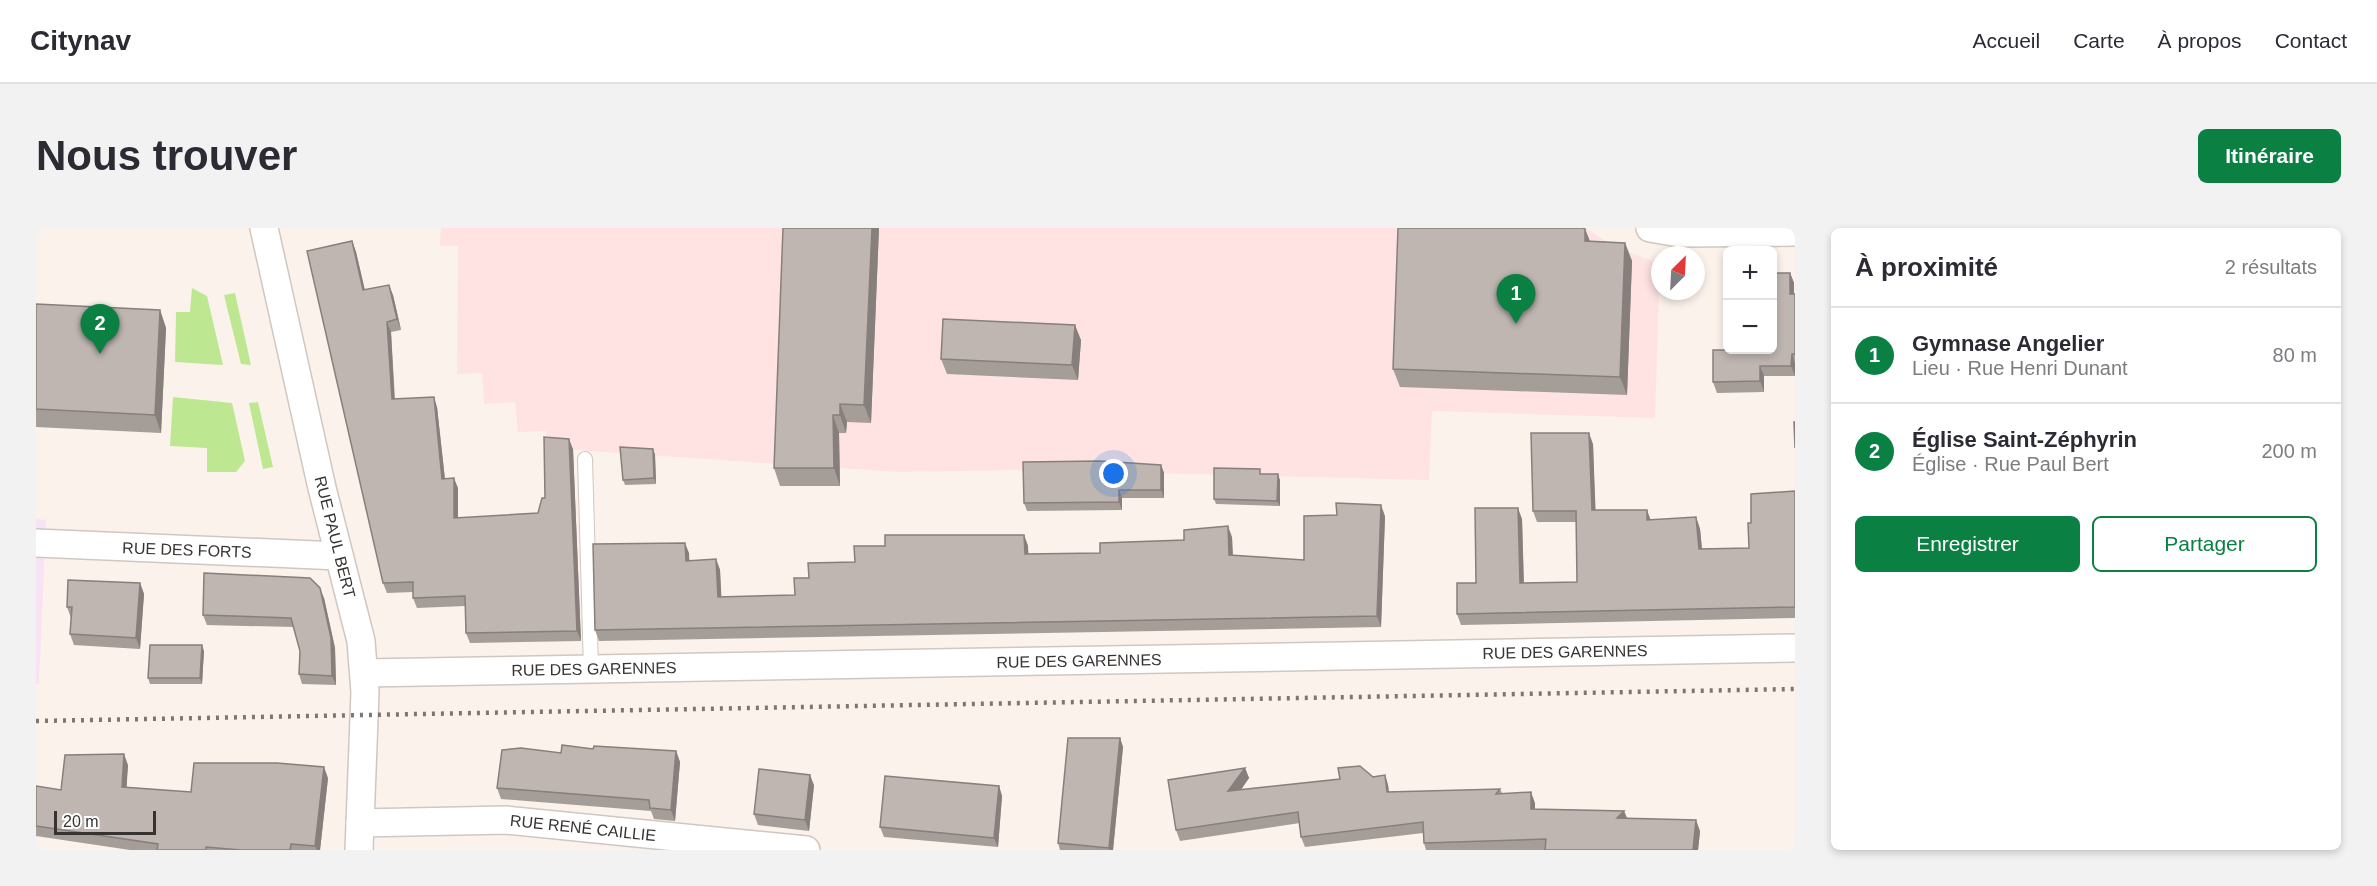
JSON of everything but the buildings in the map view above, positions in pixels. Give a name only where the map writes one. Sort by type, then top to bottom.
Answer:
[{"type":"street","name":"RUE PAUL BERT","points":[[264,228],[339,556],[359,627],[364,673],[359,850]]},
{"type":"street","points":[[1650,228],[1679,233],[1795,232]]},
{"type":"street","name":"RUE DES FORTS","points":[[36,543],[339,556]]},
{"type":"street","name":"RUE DES GARENNES","points":[[364,673],[1795,648]]},
{"type":"street","name":"RUE RENÉ CAILLIE","points":[[360,823],[506,820],[806,850]]},
{"type":"lane","points":[[585,459],[591,669]]},
{"type":"shaded area","points":[[441,228],[1585,228],[1619,249],[1651,260],[1651,300],[1659,300],[1655,418],[1432,411],[1429,480],[1026,470],[897,472],[547,448],[546,431],[518,432],[515,402],[484,404],[482,373],[457,374],[458,246],[440,246]]},
{"type":"shaded area","points":[[36,519],[46,520],[39,684],[36,684]]},
{"type":"green space","points":[[192,288],[207,296],[223,365],[175,362],[176,312],[190,312]]},
{"type":"green space","points":[[235,293],[251,365],[241,364],[224,295]]},
{"type":"green space","points":[[173,397],[232,403],[245,461],[236,472],[207,472],[207,448],[170,446]]},
{"type":"green space","points":[[258,402],[273,467],[263,469],[249,403]]},
{"type":"railway","points":[[36,721],[1795,689]]},
{"type":"place","name":"Gymnase Angelier","points":[[1516,324]]},
{"type":"place","name":"Église Saint-Zéphyrin","points":[[100,354]]}]
